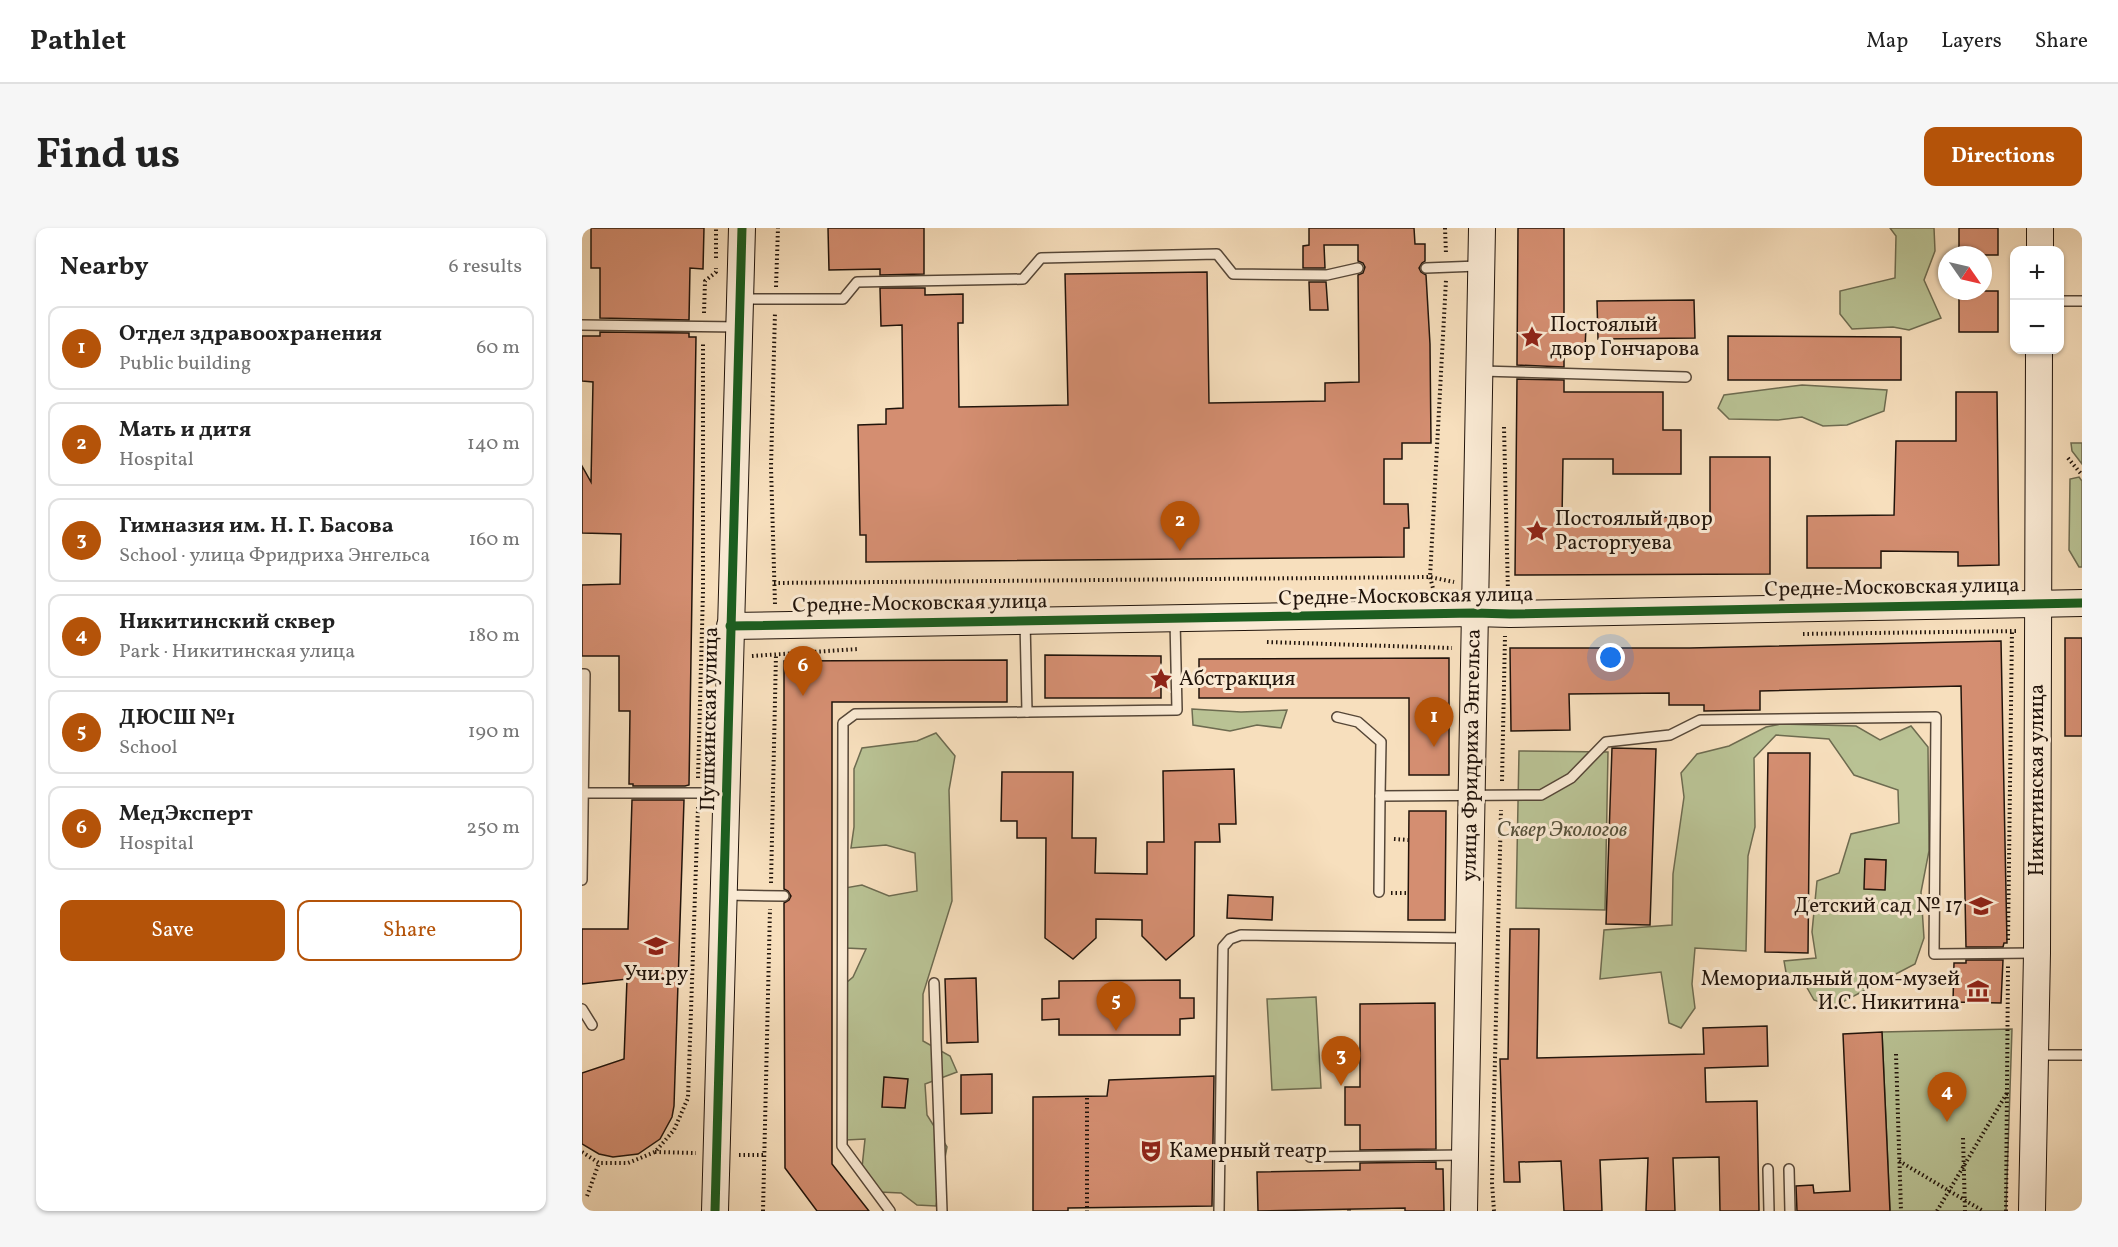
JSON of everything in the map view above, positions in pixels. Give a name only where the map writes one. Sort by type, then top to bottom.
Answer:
[{"type":"street","name":"Пушкинская улица","points":[[715,1211],[742,228]]},
{"type":"street","name":"улица Фридриха Энгельса","points":[[1464,1211],[1482,228]]},
{"type":"street","points":[[2040,228],[2040,246]]},
{"type":"street","name":"Никитинская улица","points":[[2032,1211],[2037,953],[2039,354]]},
{"type":"street","name":"Средне-Московская улица","points":[[730,626],[2082,603]]},
{"type":"street","points":[[699,1211],[716,1154]]},
{"type":"lane","points":[[741,299],[843,298],[857,282],[1023,279],[1041,258],[1217,254],[1233,274],[1328,275],[1358,268]]},
{"type":"lane","points":[[1426,268],[1481,266]]},
{"type":"lane","points":[[2064,301],[2082,301]]},
{"type":"lane","points":[[582,324],[740,327]]},
{"type":"lane","points":[[1478,371],[1686,377]]},
{"type":"lane","points":[[890,1211],[842,1146],[843,723],[855,714],[1177,710],[1175,618]]},
{"type":"lane","points":[[1025,621],[1027,712]]},
{"type":"lane","points":[[582,674],[585,674],[582,880]]},
{"type":"lane","points":[[1337,717],[1358,722],[1381,742],[1378,892]]},
{"type":"lane","points":[[1380,796],[1540,795],[1571,778],[1606,742],[1670,735],[1701,720],[1936,717],[1934,954],[2037,953]]},
{"type":"lane","points":[[583,793],[727,793]]},
{"type":"lane","points":[[723,895],[784,896]]},
{"type":"lane","points":[[832,897],[843,898]]},
{"type":"lane","points":[[1219,1210],[1223,947],[1230,939],[1241,935],[1470,938]]},
{"type":"lane","points":[[934,982],[942,1211]]},
{"type":"lane","points":[[582,1009],[592,1025]]},
{"type":"lane","points":[[2035,1055],[2082,1055]]},
{"type":"lane","points":[[1310,1156],[1465,1155]]},
{"type":"lane","points":[[1768,1168],[1769,1211]]},
{"type":"lane","points":[[1788,1169],[1790,1211]]},
{"type":"path","points":[[582,1152],[599,1163],[628,1163],[655,1152],[674,1130],[688,1098],[703,592],[703,326],[705,281],[716,272],[716,228]]},
{"type":"path","points":[[778,228],[771,467],[774,584],[1430,577],[1476,586]]},
{"type":"path","points":[[1445,228],[1446,267],[1430,577],[1438,614],[1455,648]]},
{"type":"path","points":[[2068,458],[2082,475]]},
{"type":"path","points":[[2006,1211],[2012,603]]},
{"type":"path","points":[[1494,1211],[1492,1183],[1505,638]]},
{"type":"path","points":[[763,1210],[776,655]]},
{"type":"path","points":[[1896,1054],[1901,1211]]},
{"type":"path","points":[[1937,1211],[2007,1093]]},
{"type":"path","points":[[1087,1098],[1087,1211]]},
{"type":"path","points":[[1963,1138],[1965,1211]]},
{"type":"path","points":[[1899,1161],[1983,1211]]},
{"type":"path","points":[[587,1196],[599,1163]]},
{"type":"green space","points":[[1890,228],[1934,228],[1935,251],[1924,280],[1941,318],[1909,330],[1893,327],[1852,329],[1840,314],[1840,291],[1895,278],[1896,236]]},
{"type":"green space","points":[[1802,385],[1887,390],[1884,411],[1847,425],[1823,426],[1802,417],[1778,420],[1729,419],[1718,408],[1724,395]]},
{"type":"green space","points":[[2071,443],[2082,443],[2082,464],[2072,451]]},
{"type":"green space","points":[[2079,477],[2082,481],[2082,567],[2079,567],[2069,550],[2070,479]]},
{"type":"green space","points":[[1192,709],[1241,712],[1287,710],[1281,728],[1257,725],[1230,731],[1193,725]]},
{"type":"green space","points":[[1781,724],[1856,726],[1880,740],[1911,726],[1928,747],[1929,851],[1921,892],[1924,938],[1915,964],[1833,1007],[1814,1000],[1802,979],[1787,978],[1784,961],[1816,958],[1812,932],[1817,881],[1839,873],[1851,834],[1899,823],[1898,790],[1854,775],[1829,739],[1776,735],[1754,758],[1755,827],[1748,856],[1746,951],[1695,948],[1692,984],[1695,1008],[1681,1028],[1669,1023],[1661,972],[1600,979],[1604,930],[1672,925],[1673,874],[1684,797],[1681,773],[1697,754],[1729,746],[1766,727]],"holes":[[[1865,859],[1886,860],[1885,889],[1865,889]]]},
{"type":"green space","points":[[936,733],[955,756],[949,790],[952,901],[923,994],[923,1041],[950,1056],[957,1072],[925,1084],[927,1115],[947,1147],[936,1206],[917,1205],[901,1193],[879,1192],[861,1177],[865,1139],[846,1140],[840,988],[853,977],[866,949],[846,948],[839,889],[862,885],[889,896],[917,891],[915,853],[886,845],[851,848],[854,827],[854,769],[862,748],[917,741]]},
{"type":"green space","name":"Сквер Экологов","points":[[1519,751],[1608,752],[1605,910],[1516,908]]},
{"type":"green space","points":[[1316,997],[1321,1088],[1272,1090],[1267,999]]},
{"type":"green space","points":[[2012,1029],[2006,1211],[1890,1211],[1882,1032]]},
{"type":"building","points":[[591,228],[704,228],[703,269],[690,268],[689,320],[600,318],[600,268],[591,268]]},
{"type":"building","points":[[828,228],[924,228],[924,274],[880,275],[880,269],[829,270]]},
{"type":"building","points":[[1309,228],[1414,228],[1415,244],[1425,244],[1425,261],[1419,268],[1426,275],[1430,344],[1431,443],[1402,443],[1402,459],[1384,459],[1384,504],[1408,504],[1409,528],[1404,528],[1404,557],[866,562],[866,535],[860,535],[858,425],[886,424],[886,409],[903,408],[902,325],[881,326],[880,288],[925,288],[925,295],[963,294],[963,323],[958,323],[959,407],[1068,405],[1065,274],[1207,272],[1209,403],[1325,401],[1325,383],[1359,382],[1358,275],[1363,273],[1365,267],[1358,261],[1358,245],[1324,245],[1325,268],[1303,268],[1303,246],[1309,245]]},
{"type":"building","points":[[1518,228],[1564,228],[1564,326],[1586,327],[1585,349],[1564,349],[1564,367],[1517,365]]},
{"type":"building","points":[[1959,228],[1998,228],[1998,255],[1992,255],[1992,246],[1959,246]]},
{"type":"building","points":[[1309,282],[1326,282],[1328,310],[1310,310]]},
{"type":"building","points":[[1992,291],[1998,291],[1998,332],[1959,332],[1959,300],[1992,300]]},
{"type":"building","points":[[1694,300],[1695,338],[1598,339],[1597,301]]},
{"type":"building","points":[[600,332],[689,333],[689,337],[696,337],[689,785],[685,786],[633,786],[629,784],[630,711],[619,711],[619,656],[582,656],[582,585],[620,584],[621,534],[582,533],[582,466],[591,482],[593,382],[582,381],[582,336],[600,336]]},
{"type":"building","points":[[1728,336],[1901,337],[1901,380],[1728,380]]},
{"type":"building","points":[[1517,379],[1564,380],[1564,392],[1663,392],[1663,430],[1681,430],[1681,474],[1613,474],[1613,459],[1563,459],[1562,518],[1710,517],[1710,457],[1770,457],[1770,574],[1515,575]]},
{"type":"building","points":[[1956,392],[1997,392],[1999,565],[1958,566],[1958,552],[1881,551],[1881,568],[1807,568],[1807,516],[1894,515],[1896,441],[1956,441]]},
{"type":"building","points":[[2065,638],[2082,638],[2082,736],[2065,736]]},
{"type":"building","points":[[2001,641],[2007,943],[2004,943],[2003,947],[1966,947],[1961,686],[1760,691],[1760,710],[1704,711],[1704,705],[1669,705],[1669,693],[1569,694],[1570,730],[1511,731],[1510,648],[1690,648]]},
{"type":"building","points":[[1045,655],[1161,656],[1161,698],[1045,698]]},
{"type":"building","points":[[1449,658],[1449,775],[1409,775],[1409,698],[1199,698],[1199,659]]},
{"type":"building","points":[[1007,660],[1007,702],[832,702],[832,1164],[869,1211],[817,1211],[785,1168],[784,903],[791,896],[784,889],[784,661]]},
{"type":"building","points":[[1612,748],[1656,749],[1650,925],[1606,924]]},
{"type":"building","points":[[1768,753],[1810,753],[1808,953],[1765,952]]},
{"type":"building","points":[[1234,769],[1236,824],[1219,824],[1220,842],[1195,842],[1194,936],[1166,960],[1142,936],[1142,920],[1096,919],[1096,938],[1073,959],[1045,938],[1046,838],[1017,838],[1017,821],[1001,821],[1002,772],[1073,772],[1072,838],[1096,838],[1095,873],[1147,874],[1147,842],[1164,842],[1163,771]]},
{"type":"building","points":[[632,800],[684,800],[674,1106],[672,1117],[660,1139],[638,1154],[613,1157],[599,1154],[582,1144],[582,1073],[624,1059],[627,979],[582,984],[582,929],[628,929]]},
{"type":"building","points":[[1409,811],[1446,811],[1445,920],[1408,920]]},
{"type":"building","points":[[1865,859],[1886,860],[1885,890],[1864,889]]},
{"type":"building","points":[[1228,895],[1273,897],[1272,920],[1227,918]]},
{"type":"building","points":[[1510,929],[1539,929],[1537,1058],[1704,1054],[1703,1028],[1767,1026],[1768,1066],[1705,1068],[1706,1102],[1757,1101],[1759,1211],[1720,1211],[1719,1157],[1673,1158],[1675,1211],[1646,1211],[1648,1158],[1600,1160],[1602,1211],[1564,1211],[1561,1161],[1519,1162],[1520,1182],[1504,1182],[1500,1059],[1508,1059]]},
{"type":"building","name":"Мемориальный дом-музей И.С. Никитина","points":[[1966,960],[2003,960],[2001,1003],[1953,1002],[1954,963],[1966,963]]},
{"type":"building","points":[[976,978],[978,1042],[947,1043],[945,979]]},
{"type":"building","points":[[1180,980],[1180,998],[1194,998],[1194,1018],[1180,1019],[1180,1035],[1059,1035],[1059,1019],[1042,1020],[1042,999],[1059,998],[1059,981]]},
{"type":"building","points":[[1435,1003],[1436,1149],[1360,1150],[1360,1125],[1345,1125],[1345,1087],[1360,1087],[1360,1004]]},
{"type":"building","points":[[1882,1032],[1890,1211],[1797,1211],[1796,1186],[1813,1185],[1814,1193],[1850,1191],[1843,1034]]},
{"type":"building","points":[[992,1074],[992,1113],[961,1114],[961,1075]]},
{"type":"building","points":[[1214,1076],[1212,1206],[1068,1208],[1068,1211],[1033,1211],[1033,1097],[1107,1096],[1109,1080]]},
{"type":"building","points":[[884,1077],[908,1079],[905,1108],[882,1107]]},
{"type":"building","points":[[1436,1162],[1436,1169],[1443,1169],[1444,1211],[1405,1211],[1405,1208],[1258,1211],[1257,1172],[1360,1170],[1360,1163]]},
{"type":"cycle path","points":[[715,1211],[742,228]]},
{"type":"cycle path","points":[[730,626],[2082,603]]},
{"type":"place","name":"Постоялый двор Гончарова","points":[[1532,337]]},
{"type":"place","name":"Постоялый двор Расторгуева","points":[[1537,531]]},
{"type":"place","name":"Мать и дитя","points":[[1180,551]]},
{"type":"place","name":"Абстракция","points":[[1161,679]]},
{"type":"place","name":"МедЭксперт","points":[[803,696]]},
{"type":"place","name":"Отдел здравоохранения","points":[[1434,747]]},
{"type":"place","name":"Детский сад № 17","points":[[1981,906]]},
{"type":"place","name":"Учи.ру","points":[[656,946]]},
{"type":"place","name":"Мемориальный дом-музей И.С. Никитина","points":[[1978,991]]},
{"type":"place","name":"ДЮСШ №1","points":[[1116,1031]]},
{"type":"place","name":"Гимназия им. Н. Г. Басова","points":[[1341,1086]]},
{"type":"place","name":"Никитинский сквер","points":[[1947,1122]]},
{"type":"place","name":"Камерный театр","points":[[1151,1151]]}]
